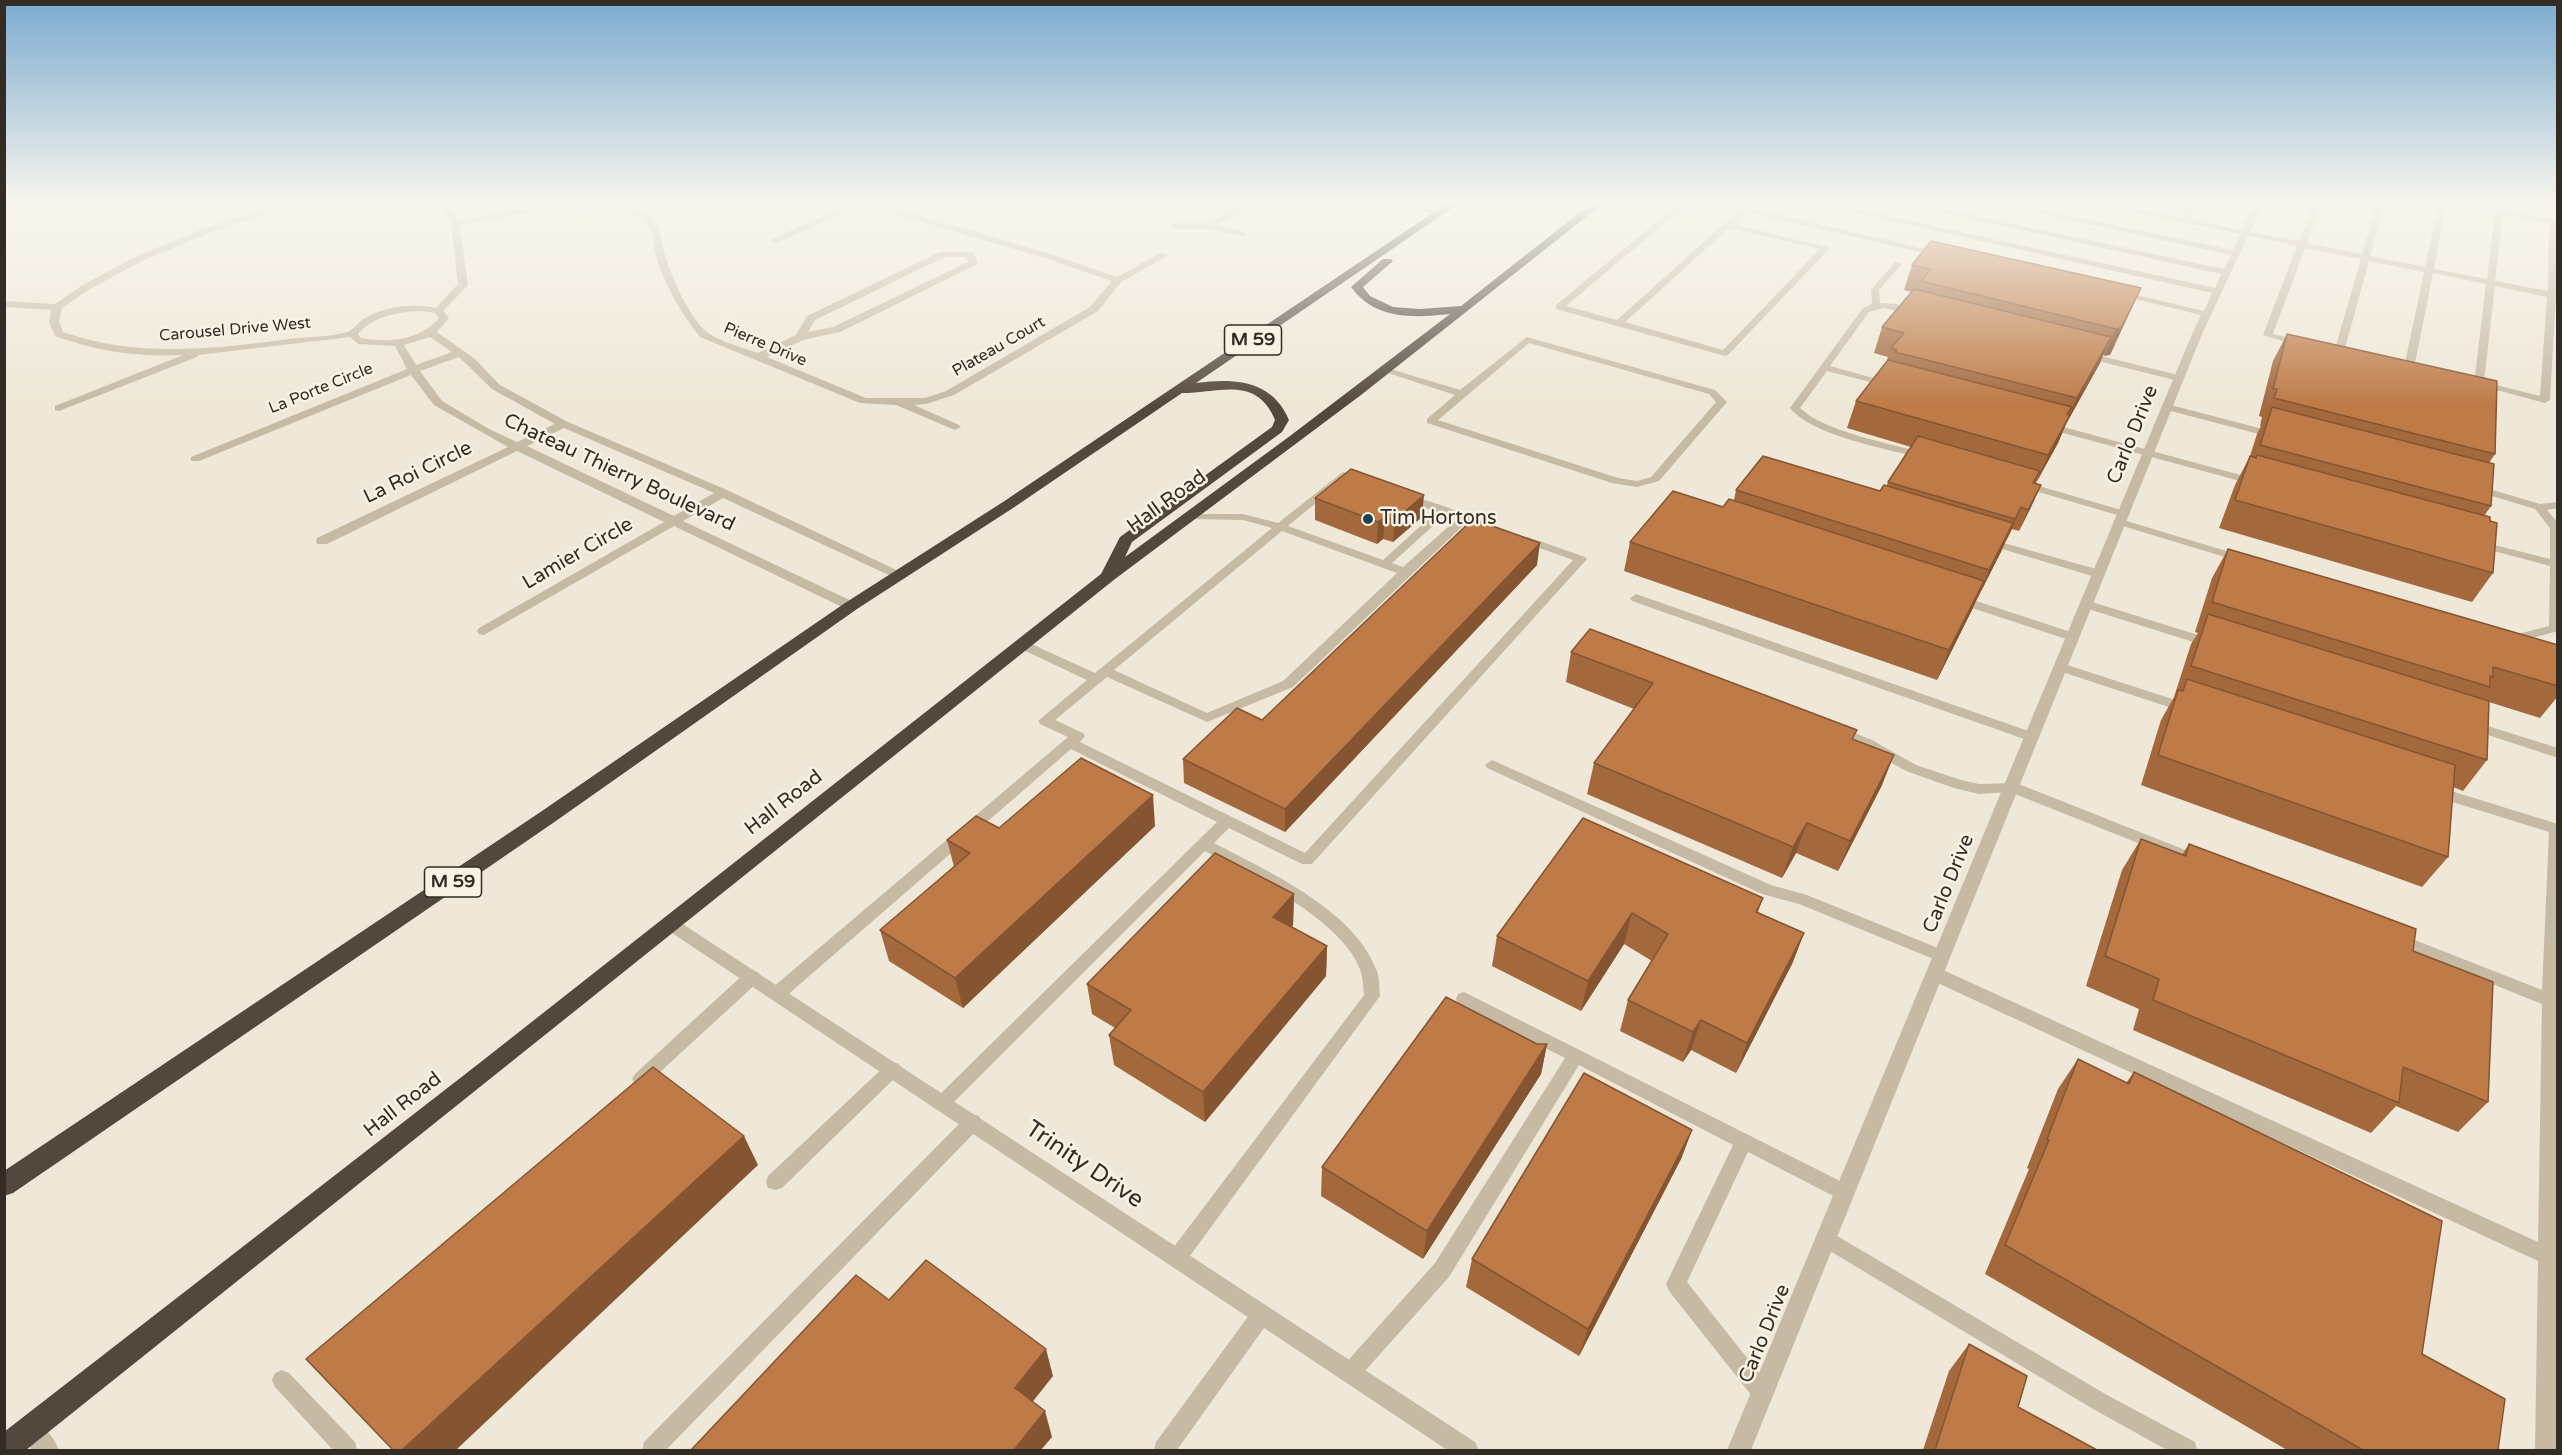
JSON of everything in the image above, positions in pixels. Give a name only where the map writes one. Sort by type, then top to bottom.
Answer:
[{"type":"highway","name":"M 59","points":[[4,1185],[546,819],[898,574],[1008,506],[1356,270]]},
{"type":"highway","points":[[1376,270],[1357,287],[1362,296],[1372,304],[1416,314],[1465,309]]},
{"type":"highway","name":"Hall Road","points":[[4,1450],[672,924],[1108,576],[1192,516],[1514,270]]},
{"type":"highway","points":[[1108,576],[1125,540],[1277,429],[1282,420],[1277,406],[1270,398],[1256,391],[1219,385],[1175,392]]},
{"type":"street","points":[[4,304],[57,307],[87,285],[117,270]]},
{"type":"street","points":[[438,311],[463,285],[461,270]]},
{"type":"street","name":"Pierre Drive","points":[[667,270],[686,314],[704,335],[864,401],[897,402],[955,427]]},
{"type":"street","points":[[800,337],[811,318],[910,270]]},
{"type":"street","points":[[757,358],[800,337],[836,330],[959,270]]},
{"type":"street","points":[[1089,270],[1118,280]]},
{"type":"street","name":"Plateau Court","points":[[897,402],[926,400],[950,393],[1094,309],[1118,280],[1137,270]]},
{"type":"street","name":"Carousel Drive West","points":[[57,307],[54,322],[59,334],[89,346],[148,352],[207,350],[353,334]]},
{"type":"street","points":[[422,308],[438,311],[444,318],[438,328],[430,332],[398,343],[367,343],[358,341],[353,334],[360,324],[377,315],[400,309],[422,308]]},
{"type":"street","name":"Chateau Thierry Boulevard","points":[[430,332],[460,353],[496,387],[564,424],[723,493],[898,574]]},
{"type":"street","name":"Carlo Drive","points":[[1739,1450],[2197,334]]},
{"type":"street","name":"Chateau Thierry Boulevard","points":[[398,343],[413,370],[438,403],[485,431],[851,606]]},
{"type":"street","points":[[59,408],[207,350]]},
{"type":"street","name":"La Porte Circle","points":[[195,459],[460,353]]},
{"type":"street","name":"La Roi Circle","points":[[322,541],[564,424]]},
{"type":"street","name":"Lamier Circle","points":[[484,632],[723,493]]},
{"type":"street","name":"Trinity Drive","points":[[672,924],[1467,1450]]},
{"type":"street","points":[[30,1430],[47,1450]]},
{"type":"lane","points":[[1603,270],[1558,307],[1725,353],[1805,270]]},
{"type":"lane","points":[[1618,324],[1678,270]]},
{"type":"lane","points":[[1875,304],[1875,290],[1893,270]]},
{"type":"lane","points":[[2121,270],[2217,291]]},
{"type":"lane","points":[[2197,334],[2226,272],[2216,270]]},
{"type":"lane","points":[[2294,270],[2268,335],[2309,345]]},
{"type":"lane","points":[[2350,354],[2334,350],[2363,270]]},
{"type":"lane","points":[[2409,368],[2428,270],[2552,295]]},
{"type":"lane","points":[[2479,384],[2493,270]]},
{"type":"lane","points":[[2467,381],[2545,400],[2552,270]]},
{"type":"lane","points":[[2114,293],[2206,314]]},
{"type":"lane","points":[[1923,314],[1887,304],[1875,304],[1866,310],[1795,408],[1797,413],[1818,425],[1942,461]]},
{"type":"lane","points":[[1527,340],[1712,392],[1722,402],[1655,479],[1637,484],[1616,481],[1431,421],[1462,394],[1527,340]]},
{"type":"lane","points":[[2070,352],[2179,378]]},
{"type":"lane","points":[[2397,365],[2420,371]]},
{"type":"lane","points":[[1824,367],[1905,388]]},
{"type":"lane","points":[[1384,370],[1462,394]]},
{"type":"lane","points":[[2167,407],[2291,440]]},
{"type":"lane","points":[[2033,422],[2262,483]]},
{"type":"lane","points":[[778,993],[1078,736],[1045,721],[1343,475],[1377,487]]},
{"type":"lane","points":[[2010,481],[2255,563]]},
{"type":"lane","points":[[2460,484],[2539,507],[2558,505]]},
{"type":"lane","points":[[1070,743],[1307,860],[1581,559],[1399,495]]},
{"type":"lane","points":[[2499,633],[2518,638],[2556,629],[2556,528],[2539,507]]},
{"type":"lane","points":[[1385,564],[1444,510]]},
{"type":"lane","points":[[1192,516],[1243,518],[1280,527],[1405,572]]},
{"type":"lane","points":[[1023,645],[1207,718],[1288,684],[1465,518]]},
{"type":"lane","points":[[1972,537],[2099,574]]},
{"type":"lane","points":[[2465,540],[2555,564]]},
{"type":"lane","points":[[1949,596],[2073,637]]},
{"type":"lane","points":[[1636,598],[2032,737]]},
{"type":"lane","points":[[2086,604],[2221,646]]},
{"type":"lane","points":[[2061,667],[2196,711]]},
{"type":"lane","points":[[2457,721],[2558,753]]},
{"type":"lane","points":[[1827,727],[1868,743],[1911,768],[1959,785],[1979,789],[2011,787],[2198,861]]},
{"type":"lane","points":[[1492,765],[1767,890],[1802,899],[1942,956]]},
{"type":"lane","points":[[2416,784],[2556,829],[2550,1000],[2546,1450]]},
{"type":"lane","points":[[943,1102],[1227,821]]},
{"type":"lane","points":[[1177,1258],[1372,996],[1369,969],[1348,939],[1303,899],[1204,844]]},
{"type":"lane","points":[[2385,935],[2550,1000]]},
{"type":"lane","points":[[1935,974],[2548,1256]]},
{"type":"lane","points":[[639,1081],[752,977]]},
{"type":"lane","points":[[1464,999],[1845,1193]]},
{"type":"lane","points":[[1350,1373],[1442,1270],[1576,1055]]},
{"type":"lane","points":[[776,1182],[893,1069]]},
{"type":"lane","points":[[652,1450],[973,1122]]},
{"type":"lane","points":[[1744,1141],[1676,1284],[1763,1394]]},
{"type":"lane","points":[[1827,1239],[2100,1402],[2187,1450]]},
{"type":"lane","points":[[1164,1450],[1262,1314]]},
{"type":"lane","points":[[282,1380],[347,1450]]},
{"type":"building","points":[[1930,270],[2060,270],[2141,288],[2121,328],[2116,329],[1921,281]]},
{"type":"building","points":[[1914,289],[2111,337],[2077,398],[1895,352],[1897,350],[1891,348],[1904,333],[1882,327]]},
{"type":"building","points":[[2287,334],[2497,381],[2495,454],[2274,398],[2277,389],[2273,389]]},
{"type":"building","points":[[1888,360],[2072,407],[2067,414],[2070,415],[2048,455],[1856,401]]},
{"type":"building","points":[[2272,407],[2494,464],[2491,506],[2260,445]]},
{"type":"building","points":[[1918,436],[2040,471],[2033,483],[2041,485],[2028,510],[2021,507],[2015,519],[1888,482]]},
{"type":"building","points":[[2257,455],[2490,517],[2490,521],[2497,523],[2493,573],[2235,500],[2250,456],[2256,458]]},
{"type":"building","points":[[1763,456],[1880,491],[1884,485],[2013,523],[1989,570],[1736,490]]},
{"type":"building","points":[[1351,469],[1424,495],[1395,520],[1385,517],[1378,522],[1315,498]]},
{"type":"building","points":[[1673,491],[1723,507],[1729,499],[1984,581],[1949,650],[1630,542]]},
{"type":"building","points":[[1473,519],[1540,543],[1285,809],[1183,759],[1237,708],[1262,720]]},
{"type":"building","points":[[2228,549],[2558,645],[2558,686],[2493,667],[2490,687],[2212,602]]},
{"type":"building","points":[[2208,614],[2489,701],[2487,760],[2191,666]]},
{"type":"building","points":[[1590,629],[1857,730],[1852,739],[1894,755],[1850,841],[1807,823],[1793,847],[1594,763],[1653,683],[1571,652]]},
{"type":"building","points":[[2187,679],[2455,765],[2448,857],[2158,755],[2178,690],[2183,691]]},
{"type":"building","points":[[1081,758],[1153,795],[955,978],[880,930],[970,853],[947,840],[976,816],[999,828]]},
{"type":"building","points":[[1583,818],[1763,898],[1756,912],[1804,933],[1747,1043],[1701,1020],[1693,1032],[1628,1000],[1668,934],[1632,913],[1588,981],[1497,936]]},
{"type":"building","points":[[2141,839],[2186,856],[2189,844],[2416,929],[2413,951],[2493,982],[2488,1102],[2403,1067],[2399,1103],[2153,1000],[2159,979],[2105,956]]},
{"type":"building","points":[[1215,853],[1294,894],[1273,917],[1327,946],[1203,1092],[1109,1035],[1131,1010],[1087,984]]},
{"type":"building","points":[[1446,997],[1537,1044],[1547,1044],[1427,1231],[1322,1167]]},
{"type":"building","points":[[2078,1059],[2129,1084],[2134,1072],[2442,1221],[2422,1354],[2505,1399],[2498,1450],[2363,1450],[2005,1245],[2049,1140],[2047,1139]]},
{"type":"building","points":[[653,1067],[744,1136],[402,1450],[393,1450],[306,1359]]},
{"type":"building","points":[[1584,1073],[1692,1130],[1588,1329],[1472,1259]]},
{"type":"building","points":[[926,1260],[1046,1349],[1015,1388],[1045,1411],[1014,1450],[691,1450],[856,1275],[889,1300]]},
{"type":"building","points":[[1969,1344],[2027,1376],[2018,1407],[2097,1450],[1935,1450]]},
{"type":"place","name":"Tim Hortons","points":[[1368,519]]}]
